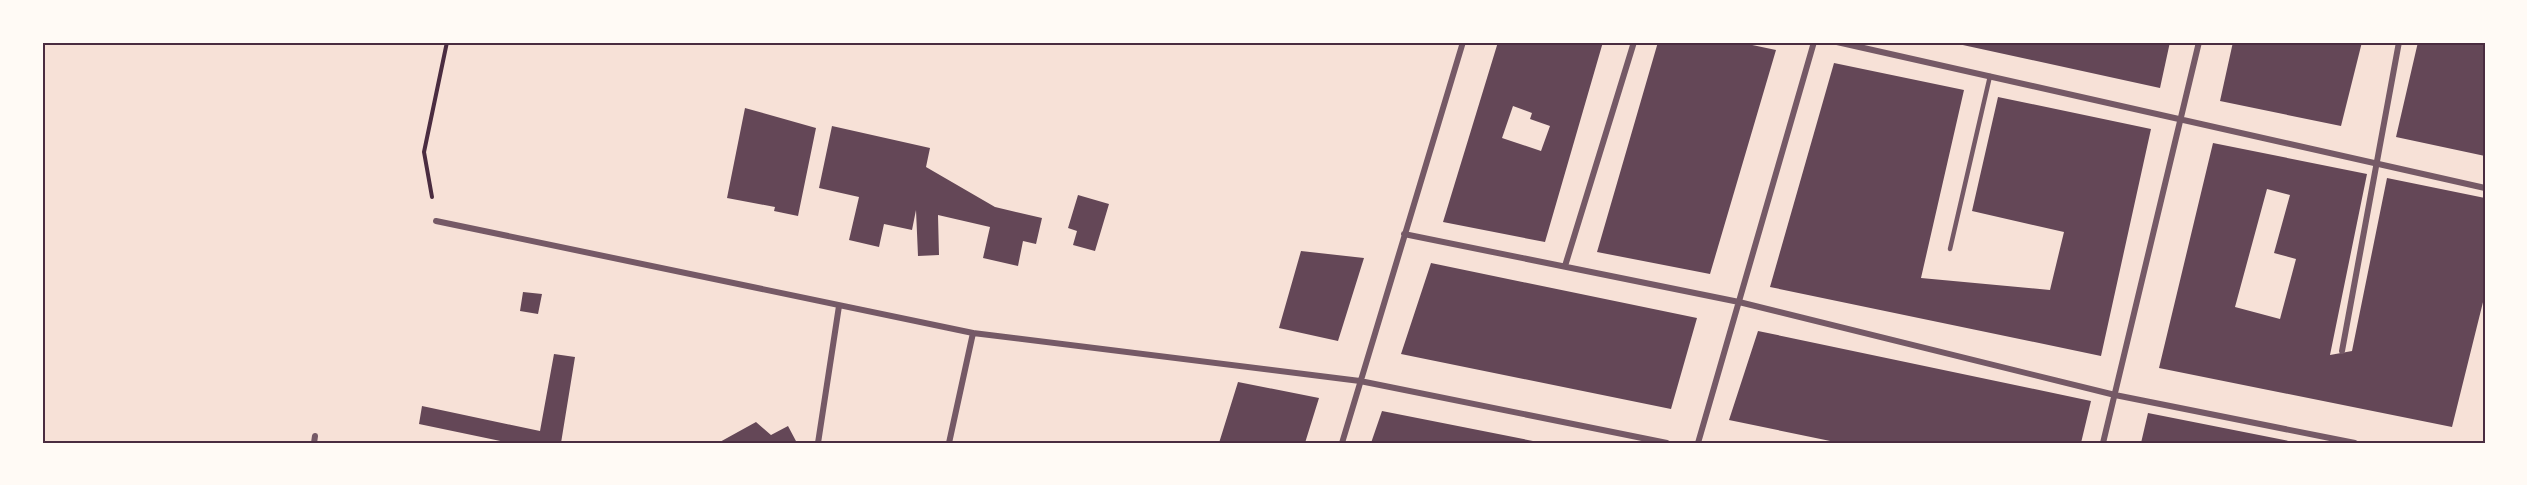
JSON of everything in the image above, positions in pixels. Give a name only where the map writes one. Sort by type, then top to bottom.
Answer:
[{"type":"street","points":[[1342,443],[1463,42]]},
{"type":"street","points":[[1565,266],[1634,42]]},
{"type":"street","points":[[1698,443],[1814,42]]},
{"type":"street","points":[[1837,42],[2485,188]]},
{"type":"street","points":[[2103,443],[2199,42]]},
{"type":"street","points":[[2342,351],[2399,42]]},
{"type":"street","points":[[436,221],[973,333],[1360,381],[1667,443]]},
{"type":"street","points":[[1404,234],[1739,302],[2115,395],[2355,443]]},
{"type":"street","points":[[818,443],[839,306]]},
{"type":"street","points":[[949,443],[973,333]]},
{"type":"lane","points":[[1950,249],[1990,76]]},
{"type":"path","points":[[436,221],[424,152],[447,42]]},
{"type":"building","points":[[1498,42],[1603,42],[1545,242],[1443,222]],"holes":[[[1513,106],[1532,113],[1530,119],[1550,126],[1541,151],[1502,138]]]},
{"type":"building","points":[[1658,42],[1738,42],[1776,50],[1710,274],[1597,252]]},
{"type":"building","points":[[1949,42],[2170,42],[2160,88]]},
{"type":"building","points":[[2233,42],[2362,42],[2341,126],[2220,101]]},
{"type":"building","points":[[2418,42],[2485,42],[2485,156],[2396,137]]},
{"type":"building","points":[[1834,63],[1964,90],[1921,278],[2050,290],[2064,232],[1972,211],[1998,97],[2151,129],[2101,356],[1770,287]]},
{"type":"building","points":[[745,108],[816,128],[798,216],[774,211],[775,207],[727,198]]},
{"type":"building","points":[[832,126],[930,148],[926,167],[995,207],[1042,218],[1036,244],[1023,241],[1018,266],[983,258],[990,227],[938,215],[939,255],[918,256],[916,210],[912,230],[884,224],[879,247],[849,240],[859,197],[819,188]]},
{"type":"building","points":[[2213,143],[2367,174],[2330,355],[2352,351],[2387,178],[2485,198],[2485,294],[2452,427],[2159,368]],"holes":[[[2267,189],[2290,195],[2274,253],[2296,259],[2280,319],[2235,307]]]},
{"type":"building","points":[[1078,195],[1109,204],[1095,251],[1073,245],[1077,231],[1068,228]]},
{"type":"building","points":[[1301,251],[1364,258],[1338,341],[1279,328]]},
{"type":"building","points":[[1431,263],[1697,318],[1671,409],[1401,354]]},
{"type":"building","points":[[523,292],[542,294],[538,314],[520,311]]},
{"type":"building","points":[[1758,331],[2091,401],[2081,443],[1840,443],[1729,420]]},
{"type":"building","points":[[554,354],[575,357],[561,443],[510,443],[419,424],[422,406],[540,431]]},
{"type":"building","points":[[1238,382],[1319,398],[1305,443],[1219,443]]},
{"type":"building","points":[[1382,411],[1538,442],[1538,443],[1371,443]]},
{"type":"building","points":[[2148,413],[2294,442],[2294,443],[2141,443]]},
{"type":"building","points":[[756,422],[771,435],[788,426],[797,443],[718,443]]}]
